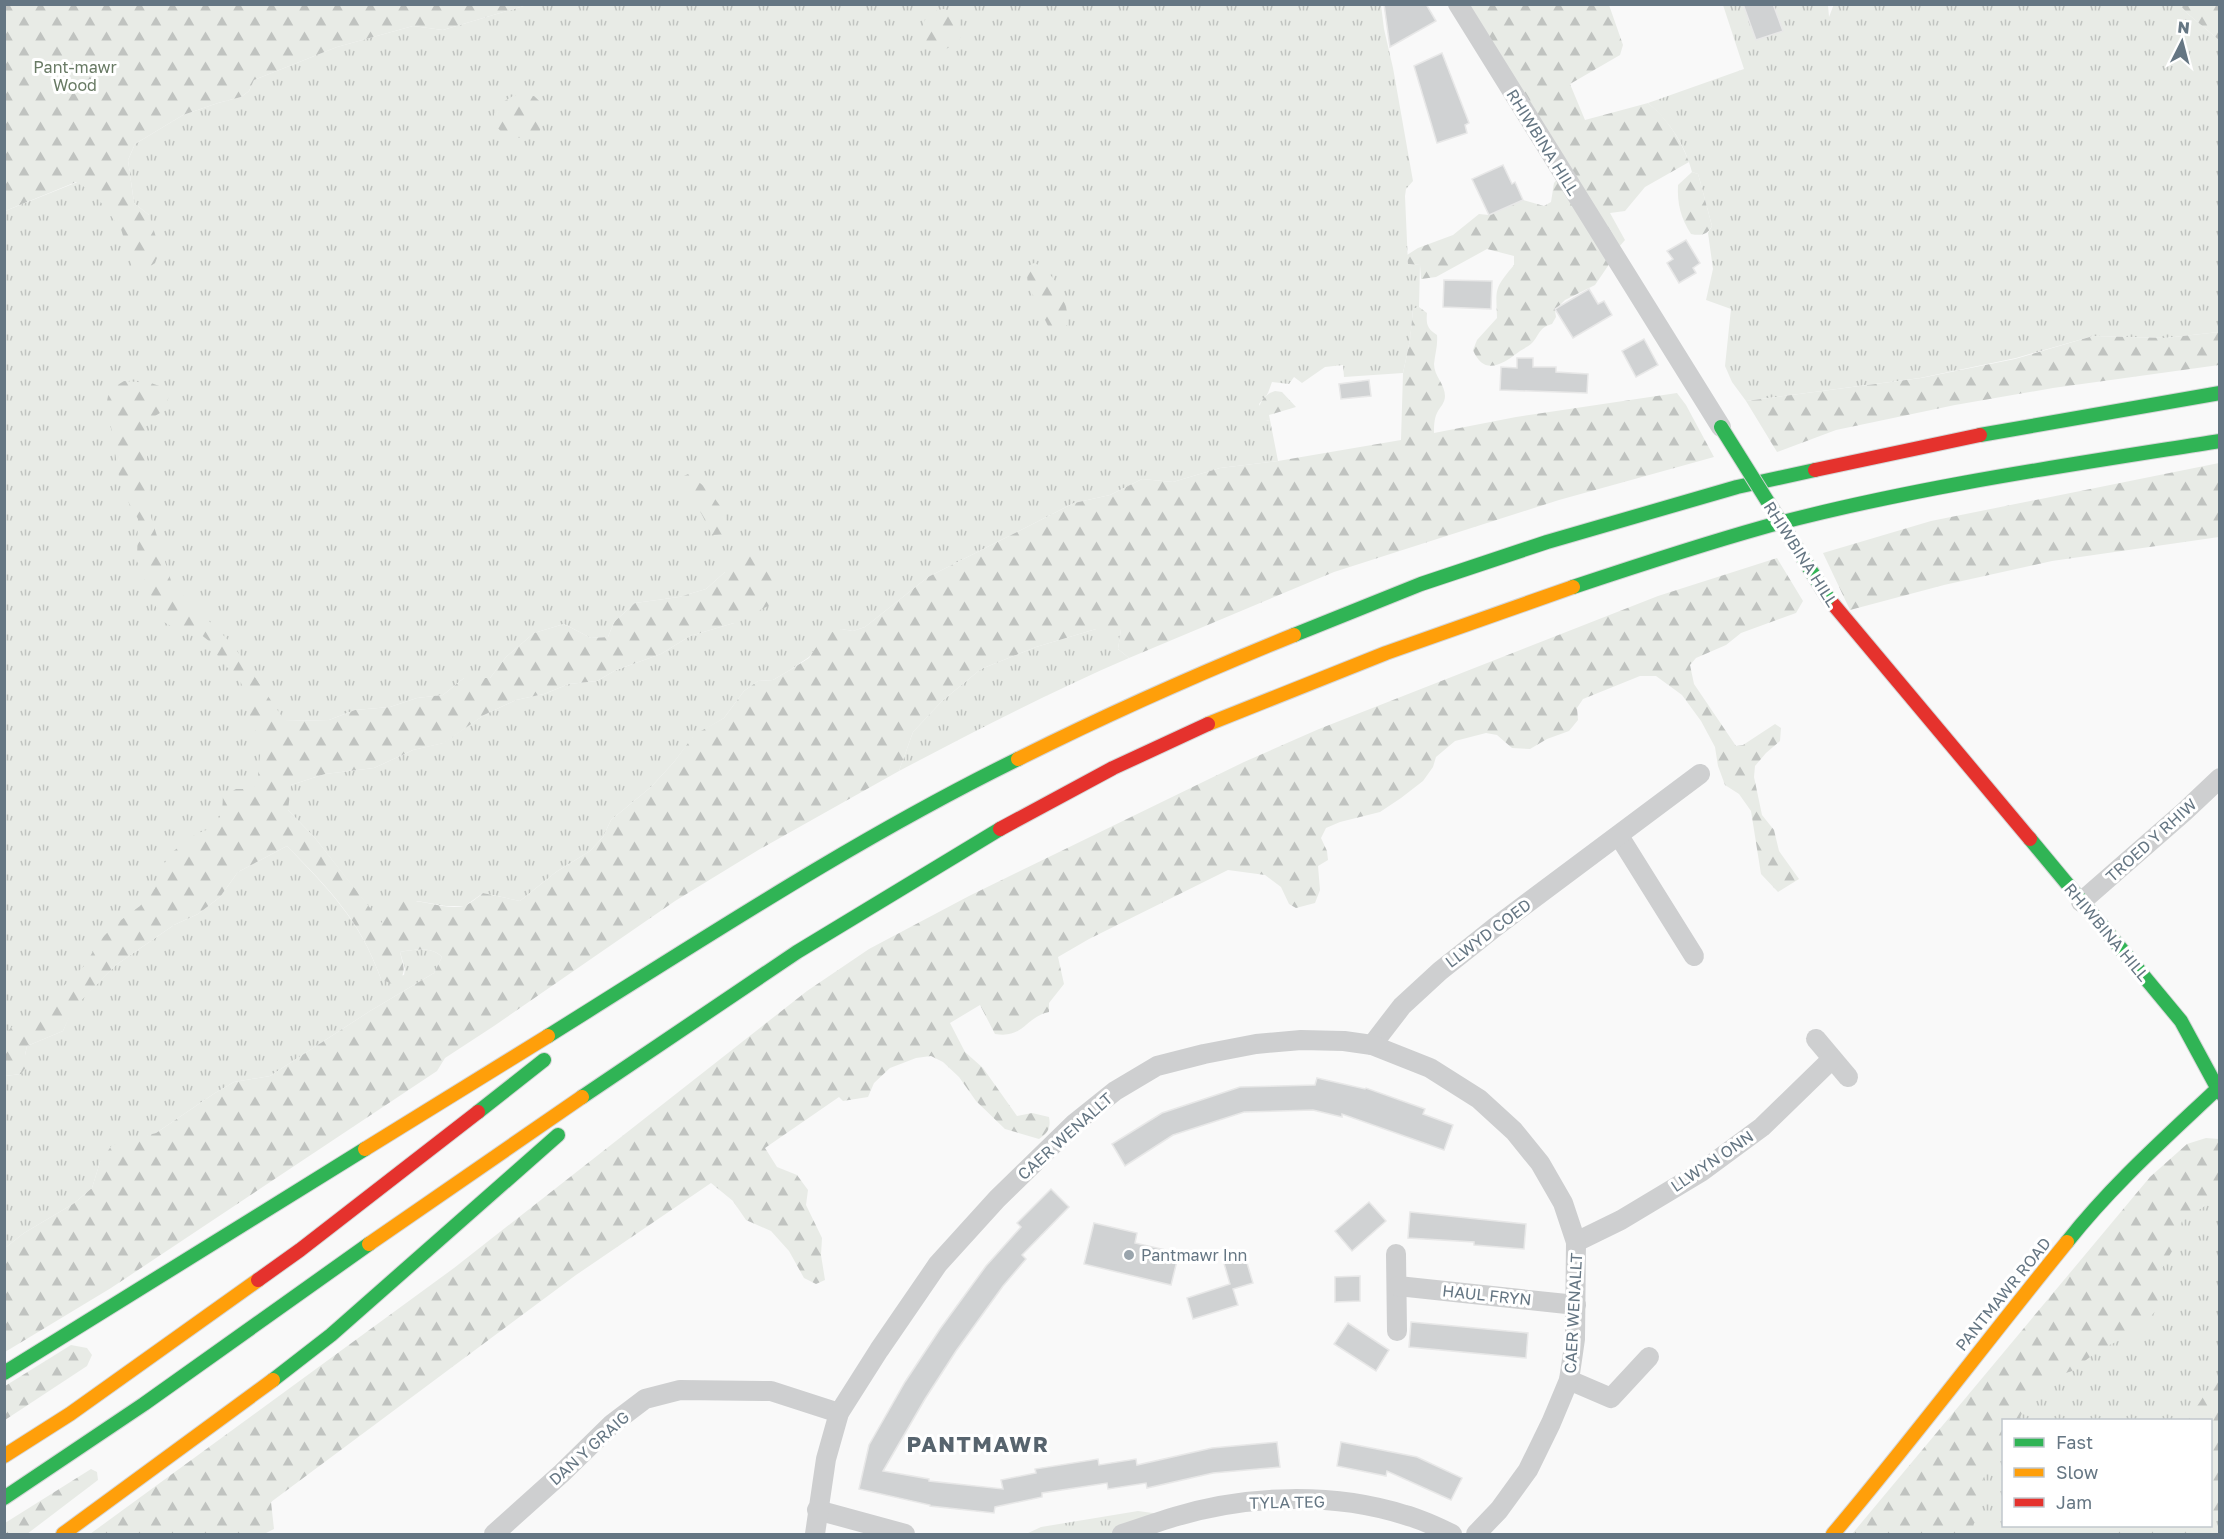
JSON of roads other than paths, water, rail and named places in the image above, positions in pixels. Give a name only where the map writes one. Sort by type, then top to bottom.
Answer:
[{"type":"main road","points":[[4,1373],[813,871],[985,775],[1116,711],[1218,665],[1421,584],[1547,542],[1737,487],[2003,430],[2220,393]]},
{"type":"main road","name":"RHIWBINA HILL","points":[[1721,427],[1828,598],[2181,1021],[2194,1042],[2218,1092]]},
{"type":"main road","points":[[4,1498],[160,1394],[293,1298],[679,1029],[845,921],[958,852],[1083,783],[1209,724],[1326,675],[1478,619],[1761,528],[2031,471],[2220,441]]},
{"type":"main road","points":[[607,1016],[813,871]]},
{"type":"main road","points":[[63,1534],[234,1410],[331,1335],[679,1029]]},
{"type":"main road","points":[[4,1456],[70,1414],[300,1250],[558,1050]]},
{"type":"main road","name":"PANTMAWR ROAD","points":[[1833,1534],[1887,1470],[1953,1383],[2083,1221],[2136,1165],[2218,1092]]},
{"type":"street","name":"RHIWBINA HILL","points":[[1458,4],[1721,427]]},
{"type":"street","name":"LLWYD COED","points":[[1372,1046],[1402,1006],[1440,971],[1700,774]]},
{"type":"street","name":"TROED Y RHIW","points":[[2081,902],[2220,778]]},
{"type":"street","points":[[1619,836],[1694,956]]},
{"type":"street","points":[[1816,1039],[1848,1077]]},
{"type":"street","name":"CAER WENALLT","points":[[815,1534],[826,1459],[839,1413],[938,1264],[1004,1191],[1075,1123],[1114,1091],[1157,1066],[1256,1044],[1301,1040],[1344,1041],[1372,1046],[1430,1068],[1479,1099],[1514,1131],[1540,1163],[1563,1203],[1576,1242],[1575,1339],[1569,1380],[1528,1470],[1499,1510],[1476,1534]]},
{"type":"street","name":"LLWYN ONN","points":[[1576,1242],[1621,1220],[1709,1166],[1762,1127],[1832,1059]]},
{"type":"street","points":[[1396,1254],[1397,1330]]},
{"type":"street","name":"HAUL FRYN","points":[[1398,1286],[1576,1305]]},
{"type":"street","points":[[1569,1380],[1611,1398],[1649,1357]]},
{"type":"street","name":"DAN Y GRAIG","points":[[494,1534],[612,1424],[645,1400],[680,1390],[771,1391],[839,1413]]},
{"type":"street","name":"TYLA TEG","points":[[1122,1534],[1175,1516],[1224,1505],[1271,1500],[1320,1499],[1406,1515],[1452,1534]]},
{"type":"street","points":[[817,1510],[904,1534]]},
{"type":"place","name":"Pantmawr Inn","points":[[1129,1255]]},
{"type":"district","name":"PANTMAWR","points":[[978,1444]]},
{"type":"park label","name":"Pant-mawr Wood","points":[[75,76]]}]
